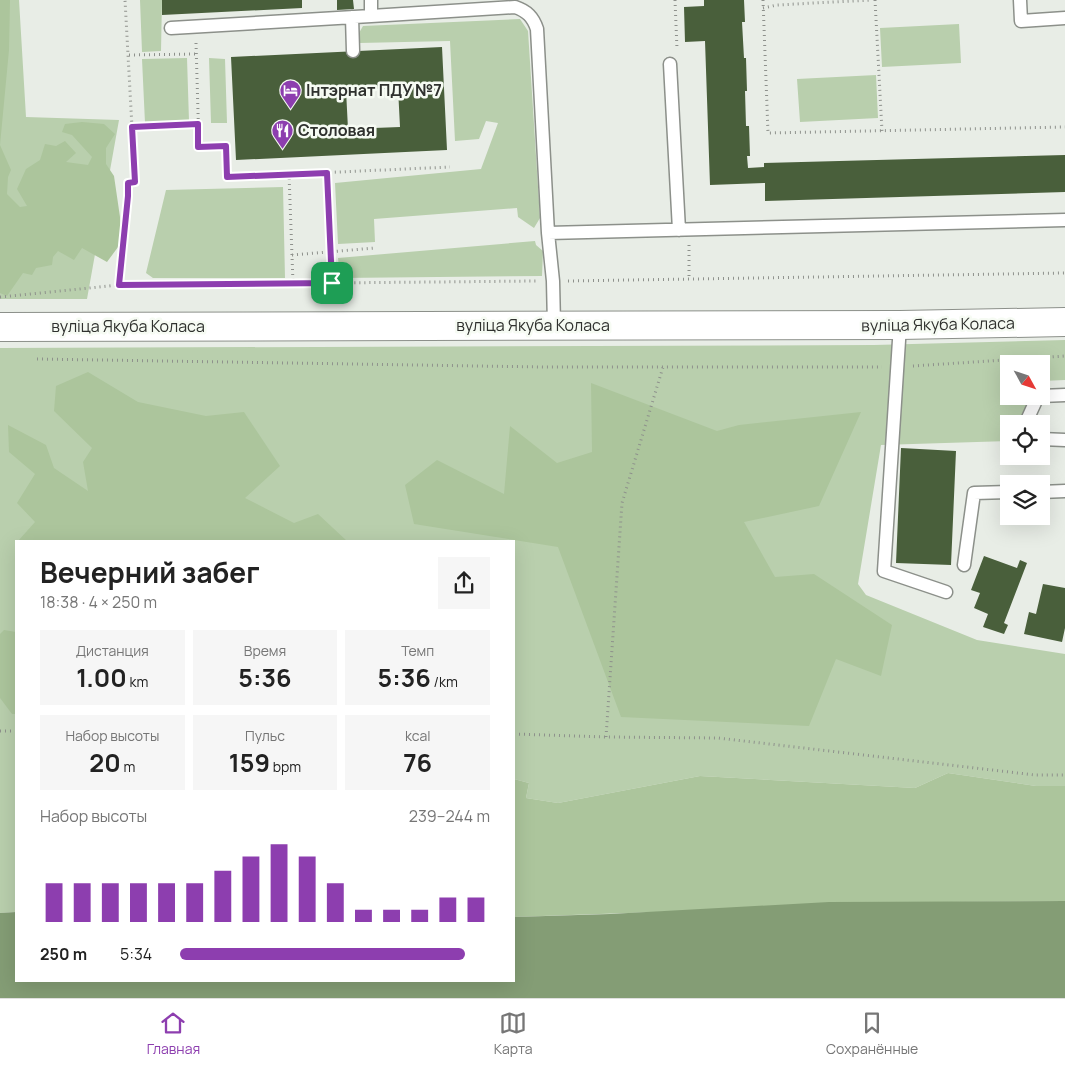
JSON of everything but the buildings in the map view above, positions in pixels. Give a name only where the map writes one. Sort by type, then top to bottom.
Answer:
[{"type":"street","name":"вуліца Якуба Коласа","points":[[0,327],[900,325],[1065,322]]},
{"type":"lane","points":[[371,0],[371,16]]},
{"type":"lane","points":[[1020,0],[1021,21],[1065,18]]},
{"type":"lane","points":[[170,28],[515,7],[522,9],[534,19],[537,29],[548,233],[553,281],[554,325]]},
{"type":"lane","points":[[352,17],[353,51]]},
{"type":"lane","points":[[670,64],[684,230]]},
{"type":"lane","points":[[548,233],[1065,220]]},
{"type":"lane","points":[[900,325],[884,571],[946,592]]},
{"type":"lane","points":[[1050,396],[1065,395]]},
{"type":"lane","points":[[1050,439],[1065,440]]},
{"type":"lane","points":[[1050,492],[1065,491]]},
{"type":"lane","points":[[964,565],[974,493],[1000,492]]},
{"type":"path","points":[[119,285],[128,183],[135,182],[125,0]]},
{"type":"path","points":[[675,0],[676,42]]},
{"type":"path","points":[[763,0],[768,133],[1065,128]]},
{"type":"path","points":[[763,8],[777,5],[871,0]]},
{"type":"path","points":[[876,0],[882,131]]},
{"type":"path","points":[[196,27],[198,147],[226,146],[227,177],[450,167]]},
{"type":"path","points":[[129,55],[196,54]]},
{"type":"path","points":[[132,127],[198,124]]},
{"type":"path","points":[[327,173],[332,283]]},
{"type":"path","points":[[289,174],[293,283]]},
{"type":"path","points":[[684,230],[689,280]]},
{"type":"path","points":[[292,255],[376,248]]},
{"type":"path","points":[[0,297],[119,285],[689,280],[1065,273]]},
{"type":"path","points":[[37,359],[542,367],[898,366],[1065,356]]},
{"type":"path","points":[[606,737],[622,503],[663,366]]},
{"type":"path","points":[[0,731],[15,731]]},
{"type":"path","points":[[515,734],[718,738],[1035,775],[1065,775]]},
{"type":"shaded area","points":[[0,0],[19,0],[26,117],[119,120],[87,299],[0,299]]},
{"type":"shaded area","points":[[0,0],[10,0],[9,50],[0,145]]},
{"type":"shaded area","points":[[140,0],[162,0],[161,51],[142,52]]},
{"type":"shaded area","points":[[520,19],[528,31],[540,218],[534,228],[518,217],[517,208],[374,219],[375,242],[338,244],[335,183],[481,169],[498,123],[486,121],[479,139],[455,141],[450,41],[359,43],[359,33],[363,26]]},
{"type":"shaded area","points":[[959,24],[961,63],[882,67],[880,28]]},
{"type":"shaded area","points":[[187,58],[189,121],[145,123],[142,59]]},
{"type":"shaded area","points":[[209,58],[225,59],[227,123],[211,123]]},
{"type":"shaded area","points":[[876,75],[878,118],[800,122],[797,79]]},
{"type":"shaded area","points":[[82,122],[104,124],[115,134],[106,148],[106,164],[114,176],[120,217],[121,243],[107,262],[82,248],[74,260],[58,251],[53,257],[52,265],[36,268],[32,275],[23,273],[7,296],[0,293],[0,145],[11,170],[8,177],[7,194],[20,207],[27,206],[17,189],[26,169],[40,160],[45,144],[56,146],[65,141],[76,153],[66,162],[88,165],[92,157],[72,135],[62,132],[65,124]]},
{"type":"shaded area","points":[[283,187],[285,278],[153,278],[146,273],[166,190]]},
{"type":"shaded area","points":[[535,241],[536,245],[543,251],[542,276],[340,278],[338,258]]},
{"type":"shaded area","points":[[1065,340],[1065,380],[1050,381],[1050,355],[1000,355],[1000,405],[1028,405],[1027,415],[1000,415],[1000,441],[881,445],[858,584],[866,595],[977,640],[1065,654],[1065,786],[1036,786],[948,773],[915,788],[700,776],[558,803],[526,798],[529,783],[515,779],[515,540],[15,540],[15,912],[0,913],[0,348],[874,345]]},
{"type":"shaded area","points":[[88,372],[138,402],[206,416],[244,412],[280,466],[245,498],[294,523],[318,514],[346,540],[19,540],[35,522],[17,503],[35,474],[9,452],[8,425],[46,445],[54,468],[88,491],[83,462],[92,448],[54,411],[56,386]]},
{"type":"shaded area","points":[[591,383],[717,431],[739,425],[861,412],[819,506],[744,522],[775,577],[814,574],[892,625],[881,676],[836,659],[809,726],[621,717],[558,547],[414,524],[405,485],[437,460],[504,494],[510,426],[557,463],[592,452]]},
{"type":"shaded area","points":[[4,630],[15,632],[15,714],[12,714],[0,698],[0,634]]},
{"type":"shaded area","points":[[948,773],[1036,786],[1065,786],[1065,901],[948,902],[515,917],[515,779],[529,783],[526,798],[558,803],[700,776],[915,788]]},
{"type":"shaded area","points":[[1065,901],[1065,998],[0,998],[0,913],[15,912],[15,982],[515,982],[515,917],[610,914],[829,902]]},
{"type":"place","name":"Інтэрнат ПДУ №7","points":[[290,109]]},
{"type":"place","name":"Столовая","points":[[282,149]]},
{"type":"route","points":[[198,124],[198,147],[226,146],[227,177],[327,173],[332,283],[119,285],[128,183],[135,182],[132,127],[198,124]]}]
